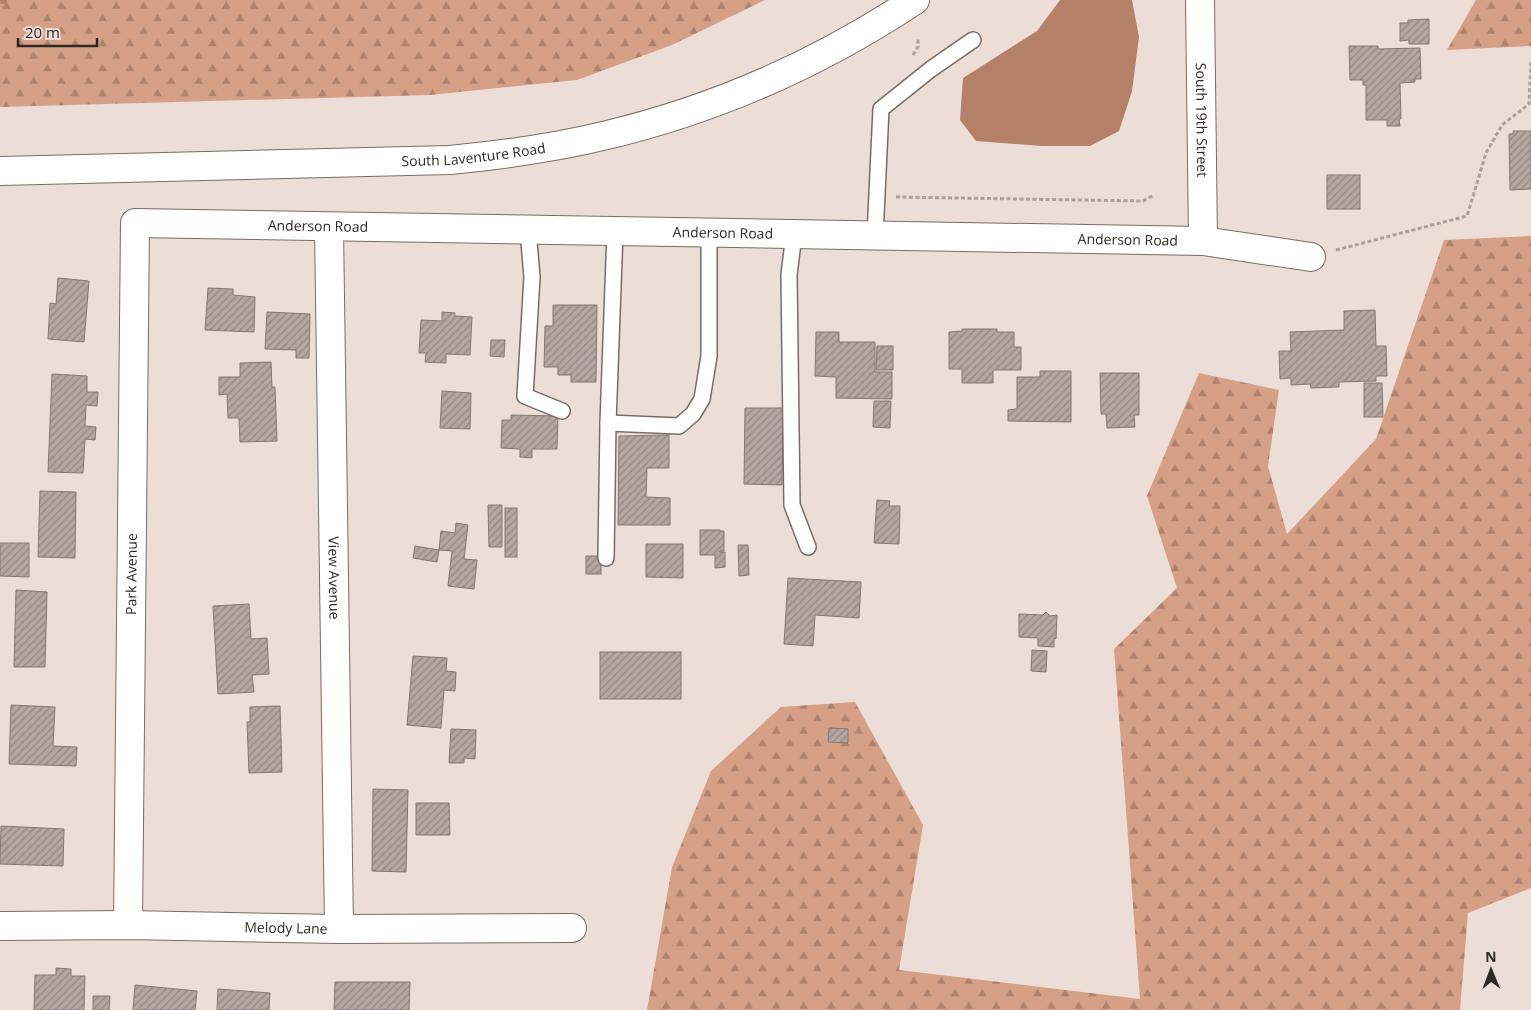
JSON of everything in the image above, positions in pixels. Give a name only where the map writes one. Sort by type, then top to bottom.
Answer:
[{"type":"street","name":"South Laventure Road","points":[[0,171],[441,160],[501,155],[552,147],[653,123],[702,107],[750,88],[843,44],[915,0]]},
{"type":"street","name":"South 19th Street","points":[[1200,0],[1203,241]]},
{"type":"street","name":"Anderson Road","points":[[135,223],[1203,241],[1311,257]]},
{"type":"street","name":"Park Avenue","points":[[128,925],[135,223]]},
{"type":"street","name":"View Avenue","points":[[329,227],[339,930]]},
{"type":"street","name":"Melody Lane","points":[[0,926],[128,925],[339,930],[572,928]]},
{"type":"lane","points":[[875,236],[881,110],[931,69],[973,40]]},
{"type":"lane","points":[[528,230],[532,277],[525,396],[562,411]]},
{"type":"lane","points":[[606,558],[608,423],[615,232]]},
{"type":"lane","points":[[608,423],[679,426],[693,414],[702,400],[709,356],[709,233]]},
{"type":"lane","points":[[794,234],[789,275],[792,505],[808,547]]},
{"type":"path","points":[[1311,257],[1468,216],[1486,153],[1502,125],[1529,104],[1531,62]]},
{"type":"path","points":[[877,196],[1144,201],[1154,196]]},
{"type":"green space","points":[[0,0],[765,0],[672,45],[577,80],[430,95],[0,107]]},
{"type":"green space","points":[[1476,0],[1531,0],[1531,46],[1447,50]]},
{"type":"green space","points":[[1531,236],[1531,888],[1468,913],[1460,1010],[647,1010],[672,867],[711,771],[781,707],[855,702],[923,825],[899,970],[1140,999],[1114,649],[1177,588],[1147,496],[1199,373],[1279,390],[1268,466],[1287,534],[1376,439],[1444,240]]},
{"type":"shaded area","points":[[1060,0],[1132,0],[1139,37],[1132,91],[1119,131],[1090,146],[1042,146],[976,141],[960,120],[963,78],[1037,31]]},
{"type":"building","points":[[1429,19],[1429,44],[1409,44],[1409,40],[1400,41],[1400,23],[1408,23],[1408,20]]},
{"type":"building","points":[[1349,46],[1378,46],[1378,49],[1420,48],[1421,79],[1415,79],[1415,82],[1400,83],[1400,126],[1387,126],[1387,120],[1366,120],[1366,85],[1363,85],[1363,80],[1350,80]]},
{"type":"building","points":[[1513,131],[1531,131],[1531,189],[1510,190],[1509,134],[1513,134]]},
{"type":"building","points":[[1327,175],[1360,175],[1360,209],[1327,209]]},
{"type":"building","points":[[58,278],[89,281],[84,342],[48,339],[50,303],[56,304]]},
{"type":"building","points":[[208,288],[233,289],[233,295],[255,297],[254,332],[205,330]]},
{"type":"building","points":[[553,305],[597,305],[596,382],[571,382],[571,375],[558,375],[558,367],[544,367],[545,326],[553,326]]},
{"type":"building","points":[[1375,310],[1376,346],[1386,346],[1387,376],[1376,376],[1376,381],[1339,382],[1339,387],[1311,388],[1310,384],[1291,385],[1291,378],[1280,379],[1279,351],[1291,351],[1290,332],[1344,330],[1344,311]]},
{"type":"building","points":[[267,312],[310,314],[309,358],[296,358],[296,350],[265,349]]},
{"type":"building","points":[[442,312],[455,313],[455,316],[472,317],[470,355],[446,354],[446,363],[425,362],[426,353],[419,353],[421,320],[442,321]]},
{"type":"building","points":[[962,329],[997,329],[997,332],[1014,332],[1014,347],[1021,347],[1021,370],[993,370],[993,383],[962,383],[962,369],[949,369],[949,332],[962,331]]},
{"type":"building","points":[[816,332],[839,332],[839,342],[875,342],[875,372],[892,372],[892,399],[836,398],[836,377],[815,376]]},
{"type":"building","points":[[491,340],[505,340],[504,357],[490,356]]},
{"type":"building","points":[[877,346],[893,346],[893,370],[876,370]]},
{"type":"building","points":[[271,362],[272,387],[275,387],[277,441],[240,442],[239,418],[228,418],[227,394],[219,395],[219,377],[240,377],[240,363]]},
{"type":"building","points":[[1040,371],[1071,371],[1071,422],[1008,421],[1008,410],[1017,409],[1017,377],[1040,377]]},
{"type":"building","points":[[1100,373],[1139,373],[1139,415],[1134,415],[1135,427],[1107,428],[1106,414],[1101,414]]},
{"type":"building","points":[[52,374],[87,376],[87,392],[98,392],[97,406],[86,405],[85,426],[96,427],[95,440],[85,439],[83,473],[48,472]]},
{"type":"building","points":[[1364,383],[1382,383],[1383,417],[1364,417]]},
{"type":"building","points":[[442,391],[471,393],[470,429],[440,428]]},
{"type":"building","points":[[874,401],[891,401],[890,428],[873,427]]},
{"type":"building","points":[[745,408],[783,408],[782,485],[744,484]]},
{"type":"building","points":[[511,415],[558,416],[557,449],[532,449],[532,458],[520,457],[520,449],[501,448],[502,420],[511,420]]},
{"type":"building","points":[[669,435],[669,468],[647,468],[646,497],[670,498],[670,525],[618,525],[619,436]]},
{"type":"building","points":[[40,491],[76,492],[75,558],[38,557]]},
{"type":"building","points":[[877,500],[890,501],[889,506],[900,506],[899,544],[874,543]]},
{"type":"building","points":[[488,505],[502,505],[502,547],[489,547]]},
{"type":"building","points":[[505,508],[517,508],[517,557],[505,557]]},
{"type":"building","points":[[456,523],[468,525],[464,559],[477,560],[474,589],[448,586],[452,551],[439,550],[441,531],[455,533]]},
{"type":"building","points":[[700,530],[724,531],[724,551],[720,552],[725,552],[725,567],[715,568],[715,555],[700,555]]},
{"type":"building","points":[[0,543],[29,543],[29,577],[0,576]]},
{"type":"building","points":[[646,544],[683,544],[683,578],[646,577]]},
{"type":"building","points":[[738,545],[748,545],[749,575],[739,576]]},
{"type":"building","points":[[415,546],[439,550],[437,562],[413,558]]},
{"type":"building","points":[[586,556],[601,556],[601,574],[586,574]]},
{"type":"building","points":[[788,578],[861,582],[859,618],[815,615],[813,646],[784,644]]},
{"type":"building","points":[[16,590],[47,592],[45,667],[14,667]]},
{"type":"building","points":[[249,604],[251,639],[267,638],[269,674],[252,675],[254,692],[218,694],[213,606]]},
{"type":"building","points":[[1046,612],[1050,616],[1057,615],[1054,647],[1038,646],[1038,638],[1019,637],[1019,614],[1043,615]]},
{"type":"building","points":[[1032,650],[1047,651],[1046,672],[1031,671]]},
{"type":"building","points":[[600,652],[681,652],[681,699],[600,699]]},
{"type":"building","points":[[413,656],[447,658],[446,671],[456,672],[455,691],[444,690],[441,728],[407,725]]},
{"type":"building","points":[[11,705],[55,707],[53,746],[77,747],[76,766],[9,764]]},
{"type":"building","points":[[280,706],[282,772],[249,773],[247,722],[250,722],[250,707]]},
{"type":"building","points":[[829,728],[848,729],[848,743],[828,742]]},
{"type":"building","points":[[451,729],[476,730],[475,759],[464,758],[464,763],[449,763]]},
{"type":"building","points":[[373,789],[408,790],[406,872],[372,871]]},
{"type":"building","points":[[416,803],[449,803],[450,835],[416,835]]},
{"type":"building","points":[[1,826],[64,829],[63,866],[0,864]]},
{"type":"building","points":[[56,968],[71,969],[71,976],[85,976],[84,1010],[34,1010],[35,975],[56,975]]},
{"type":"building","points":[[335,982],[410,982],[409,1010],[334,1010]]},
{"type":"building","points":[[135,985],[197,991],[195,1010],[133,1010]]},
{"type":"building","points":[[218,989],[270,993],[269,1010],[217,1010]]},
{"type":"building","points":[[93,996],[110,996],[109,1010],[93,1010]]}]
